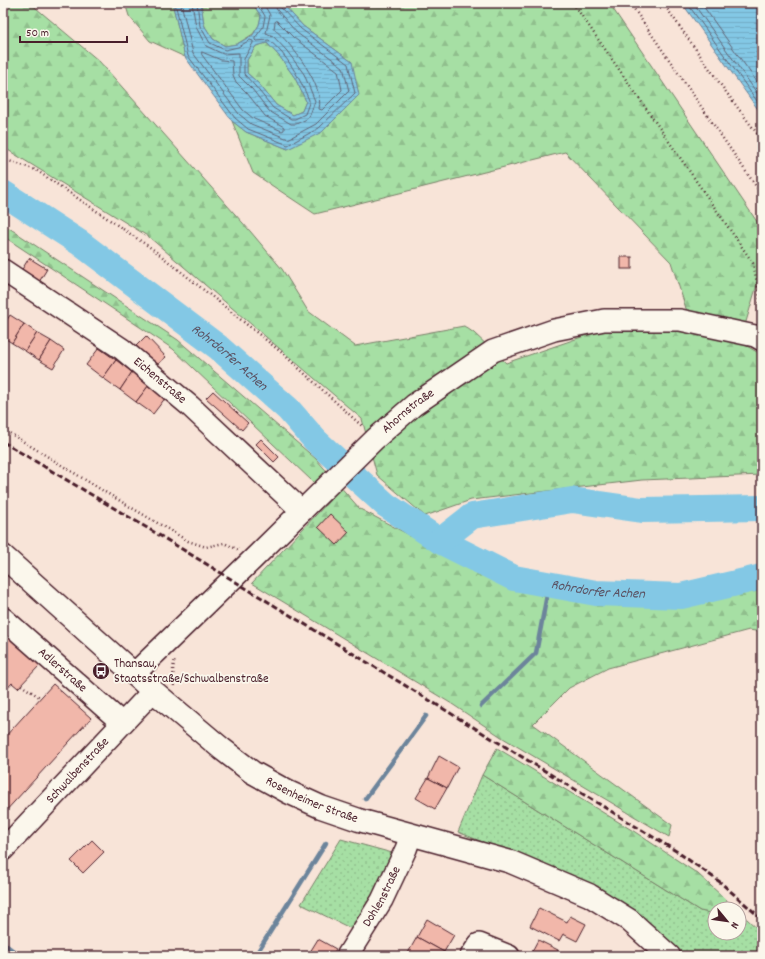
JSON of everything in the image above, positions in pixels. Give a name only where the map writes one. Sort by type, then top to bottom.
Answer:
[{"type":"main road","name":"Rosenheimer Straße","points":[[3,556],[153,691],[222,750],[252,772],[288,792],[321,807],[411,835],[511,862],[589,895],[629,920],[670,956]]},
{"type":"street","name":"Eichenstraße","points":[[3,270],[122,349],[190,406],[302,511]]},
{"type":"street","name":"Ahornstraße","points":[[134,674],[371,444],[414,406],[493,351],[554,330],[604,320],[680,320],[758,338]]},
{"type":"street","name":"Adlerstraße","points":[[3,618],[122,723]]},
{"type":"street","name":"Schwalbenstraße","points":[[3,850],[153,691]]},
{"type":"street","name":"Dohlenstraße","points":[[347,956],[382,900],[411,835]]},
{"type":"street","points":[[471,956],[479,944],[509,956]]},
{"type":"path","points":[[573,3],[753,263],[760,298],[758,338]]},
{"type":"path","points":[[630,3],[762,195]]},
{"type":"path","points":[[663,3],[762,140]]},
{"type":"path","points":[[3,159],[36,170],[154,250],[281,352],[367,430],[371,444]]},
{"type":"path","points":[[3,429],[188,541],[206,547],[224,543],[243,552],[252,560]]},
{"type":"path","points":[[21,685],[40,698]]},
{"type":"green space","points":[[3,3],[30,3],[99,61],[282,269],[308,311],[355,346],[464,326],[474,333],[506,363],[596,332],[692,327],[671,262],[565,152],[315,214],[253,173],[232,121],[246,132],[288,149],[352,62],[303,26],[282,3],[609,3],[762,229],[762,268],[740,342],[762,355],[762,475],[642,480],[471,500],[425,516],[377,475],[362,419],[149,237],[3,147]]},
{"type":"green space","points":[[125,3],[169,3],[173,6],[185,57],[150,41],[129,16]]},
{"type":"green space","points":[[201,3],[252,3],[261,16],[259,25],[253,34],[237,44],[225,46],[213,39],[204,25]]},
{"type":"green space","points":[[267,43],[280,57],[295,78],[306,101],[302,111],[293,115],[276,105],[258,83],[247,73],[247,60],[256,46]]},
{"type":"green space","points":[[3,224],[178,340],[316,459],[360,509],[508,587],[688,597],[762,591],[762,632],[749,630],[608,668],[569,688],[533,724],[672,825],[669,837],[503,738],[452,704],[252,583],[331,499],[173,349],[3,236]]},
{"type":"green space","points":[[497,748],[635,832],[698,874],[727,901],[707,901],[707,912],[700,911],[482,775]]},
{"type":"green space","points":[[482,775],[700,911],[707,912],[707,941],[747,941],[747,919],[762,933],[762,956],[681,956],[646,924],[495,847],[458,832]]},
{"type":"green space","points":[[341,839],[396,854],[352,929],[301,904]]},
{"type":"water","points":[[169,3],[201,3],[204,25],[213,39],[225,46],[237,44],[253,35],[259,25],[261,16],[252,3],[282,3],[303,26],[352,62],[359,95],[322,132],[288,149],[246,132],[232,121],[185,57],[173,6]],"holes":[[[267,43],[280,57],[295,78],[306,101],[302,111],[293,115],[276,105],[258,83],[247,73],[247,60],[256,46]]]},
{"type":"water","points":[[682,3],[762,3],[762,115]]},
{"type":"building","points":[[621,257],[632,257],[632,269],[621,269]]},
{"type":"building","points":[[29,258],[47,269],[39,282],[21,271]]},
{"type":"building","points":[[10,315],[24,324],[12,343],[3,337],[3,326]]},
{"type":"building","points":[[24,324],[37,333],[25,351],[12,343]]},
{"type":"building","points":[[37,333],[51,341],[39,360],[25,351]]},
{"type":"building","points":[[146,336],[166,357],[156,366],[136,346]]},
{"type":"building","points":[[51,341],[64,350],[53,368],[39,360]]},
{"type":"building","points":[[99,348],[116,360],[103,378],[86,365]]},
{"type":"building","points":[[116,360],[132,372],[120,390],[103,378]]},
{"type":"building","points":[[132,372],[149,385],[136,402],[120,390]]},
{"type":"building","points":[[149,385],[166,397],[153,414],[136,402]]},
{"type":"building","points":[[213,391],[248,423],[242,430],[206,398]]},
{"type":"building","points":[[261,439],[279,457],[274,462],[256,444]]},
{"type":"building","points":[[330,514],[349,532],[337,545],[318,527]]},
{"type":"building","points":[[9,636],[40,665],[18,688],[12,683],[3,693],[3,643]]},
{"type":"building","points":[[53,684],[91,718],[3,814],[3,739]]},
{"type":"building","points":[[439,756],[458,767],[447,788],[428,778]]},
{"type":"building","points":[[428,778],[447,788],[435,809],[416,798]]},
{"type":"building","points":[[92,840],[104,852],[83,873],[71,861]]},
{"type":"building","points":[[539,908],[567,922],[570,916],[586,924],[577,941],[563,934],[559,941],[530,926]]},
{"type":"building","points":[[427,919],[454,935],[444,952],[417,937]]},
{"type":"building","points":[[417,937],[444,952],[442,956],[413,956],[408,953]]},
{"type":"building","points":[[318,939],[336,949],[332,956],[318,956],[310,952]]},
{"type":"building","points":[[538,940],[558,950],[555,956],[530,955]]},
{"type":"waterway","name":"Rohrdorfer Achen","points":[[3,193],[80,243],[218,347],[288,409],[315,440],[386,505],[440,541],[514,578],[596,593],[681,596],[762,577]]},
{"type":"waterway","name":"Rohrdorfer Achen","points":[[440,541],[472,516],[572,500],[642,510],[762,508]]},
{"type":"waterway","points":[[481,706],[536,653],[549,584]]},
{"type":"waterway","points":[[365,799],[426,716]]},
{"type":"waterway","points":[[255,956],[326,843]]},
{"type":"waterway","points":[[3,943],[20,956]]},
{"type":"railway","points":[[3,442],[154,532],[676,851],[720,882],[762,919]]},
{"type":"place","name":"Thansau, Staatsstraße/Schwalbenstraße","points":[[101,671]]}]
